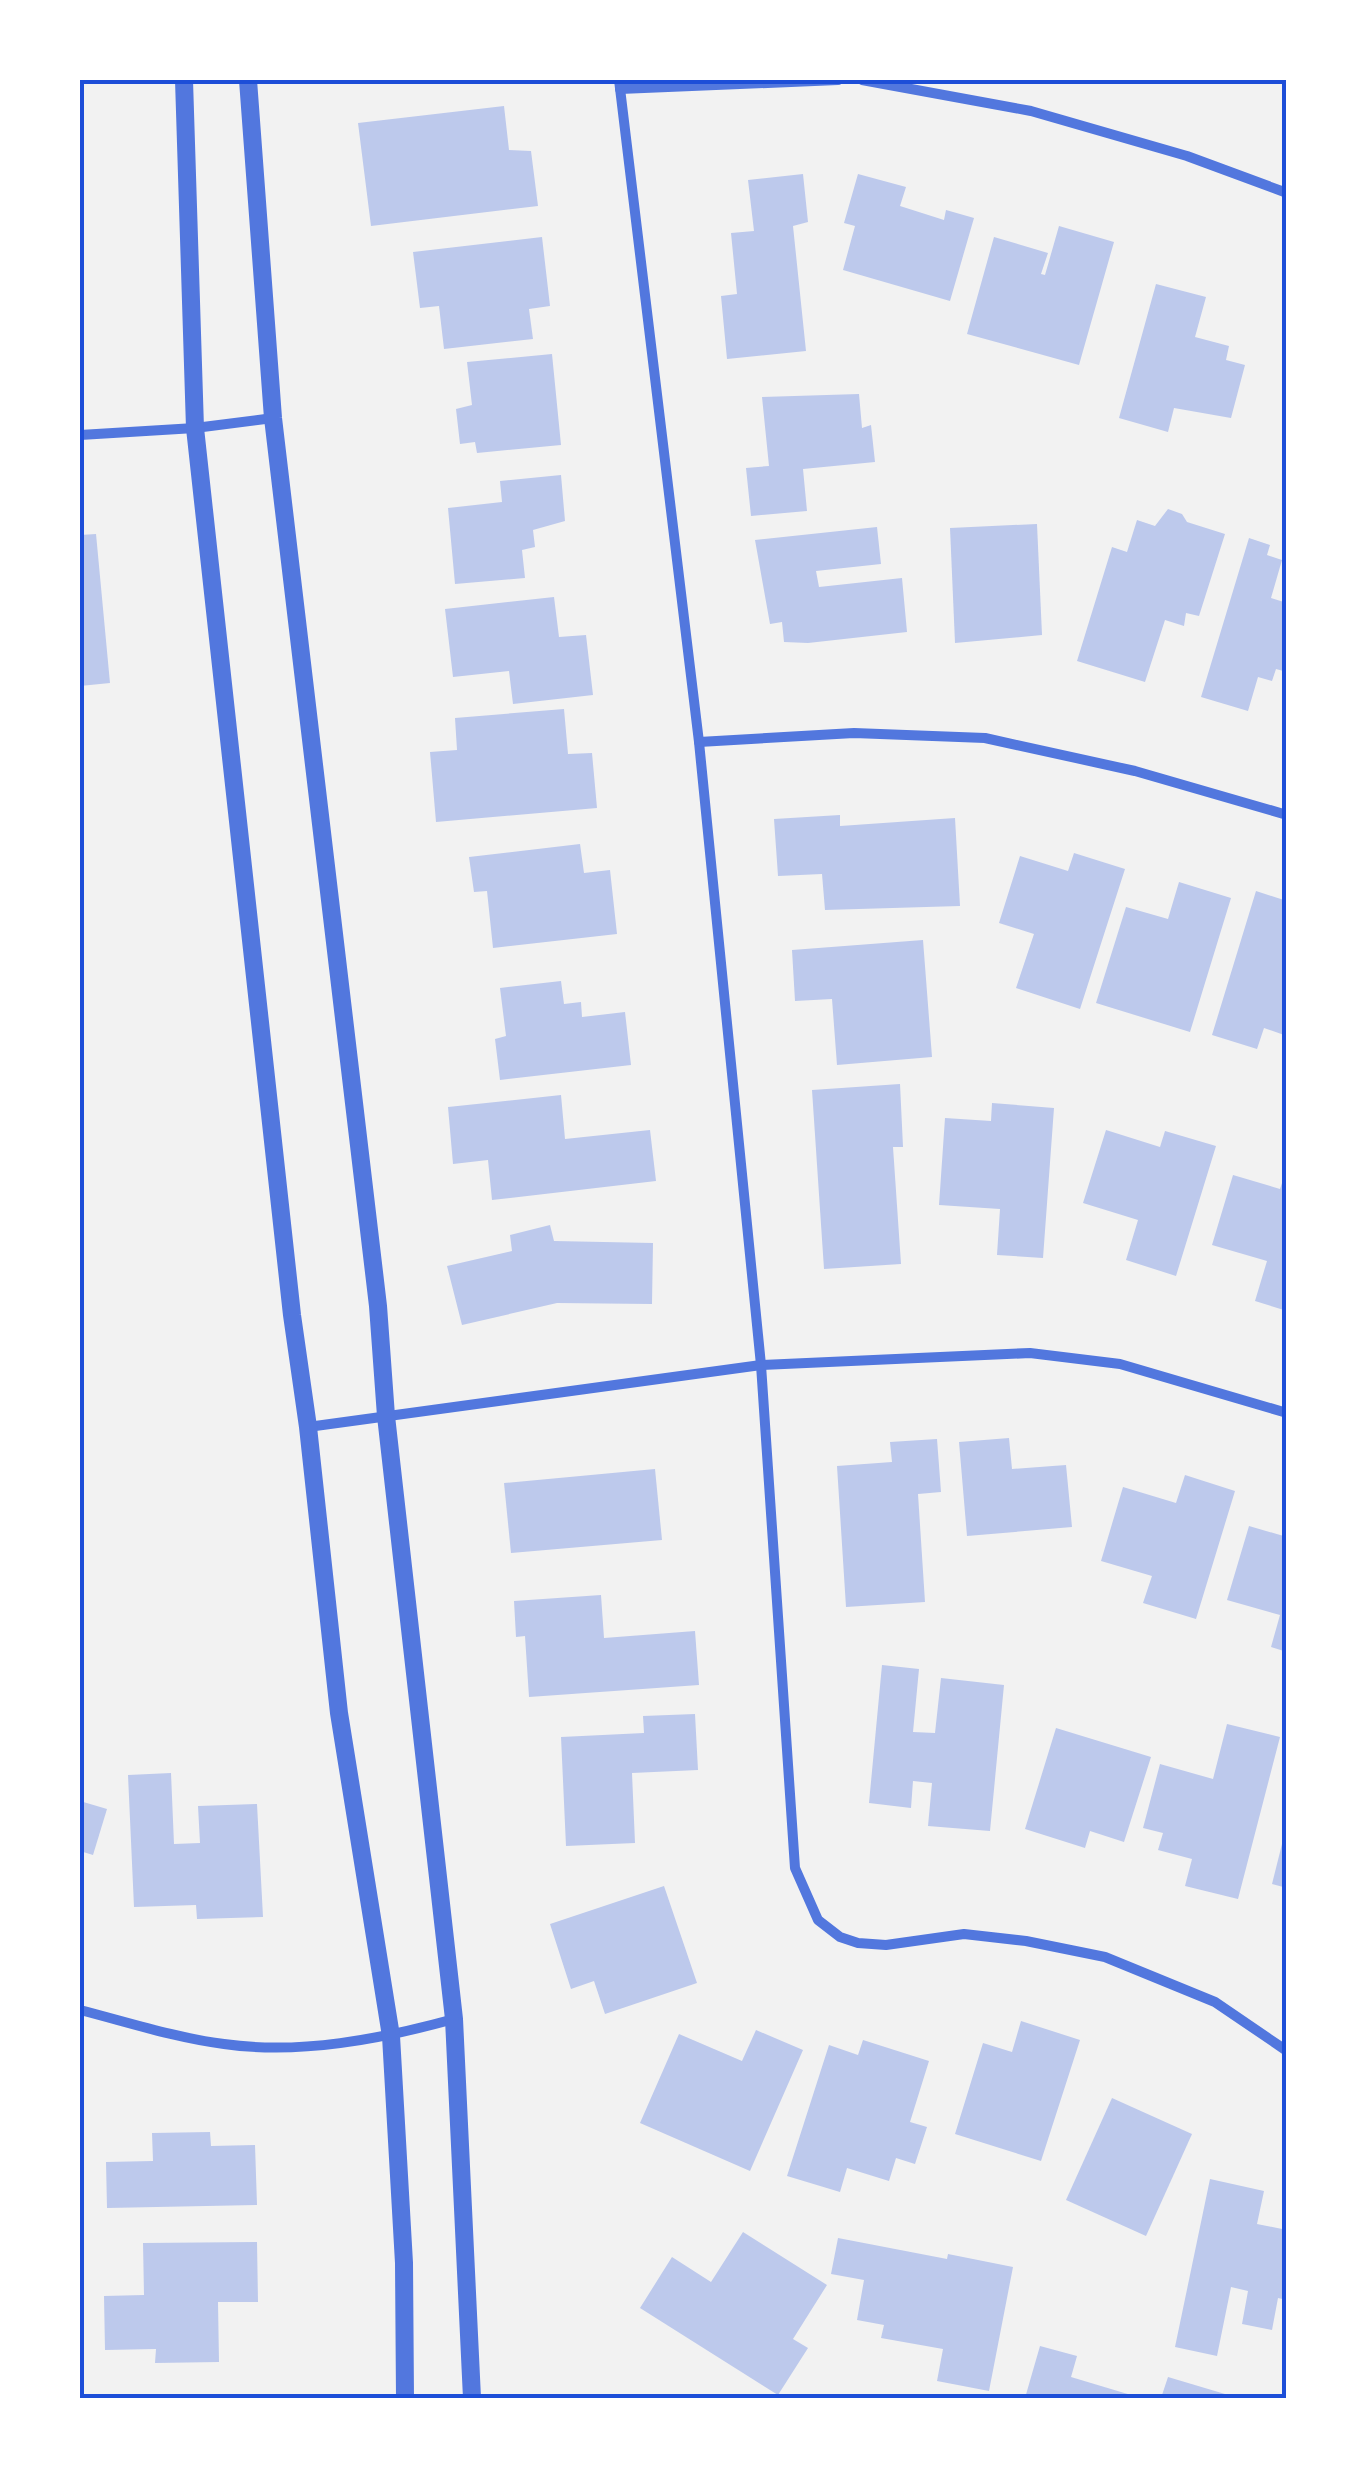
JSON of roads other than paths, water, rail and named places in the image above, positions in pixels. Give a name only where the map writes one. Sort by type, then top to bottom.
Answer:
[{"type":"street","points":[[184,80],[195,428],[292,1315],[340,1712],[391,2036],[404,2263],[405,2398]]},
{"type":"street","points":[[248,80],[273,418],[378,1306],[386,1416],[454,2019],[472,2398]]},
{"type":"street","points":[[838,80],[620,85],[699,742],[762,1365],[794,1868],[818,1920],[840,1937],[886,1945],[964,1934],[1026,1940],[1105,1957],[1215,2002],[1287,2051]]},
{"type":"street","points":[[862,80],[1031,111],[1187,156],[1287,193]]},
{"type":"street","points":[[80,435],[195,428],[273,418]]},
{"type":"street","points":[[699,742],[854,733],[985,738],[1135,771],[1287,815]]},
{"type":"street","points":[[308,1427],[762,1365],[1030,1353],[1120,1364],[1287,1412]]},
{"type":"street","points":[[80,2010],[222,2044],[278,2048],[391,2036],[454,2019]]}]
